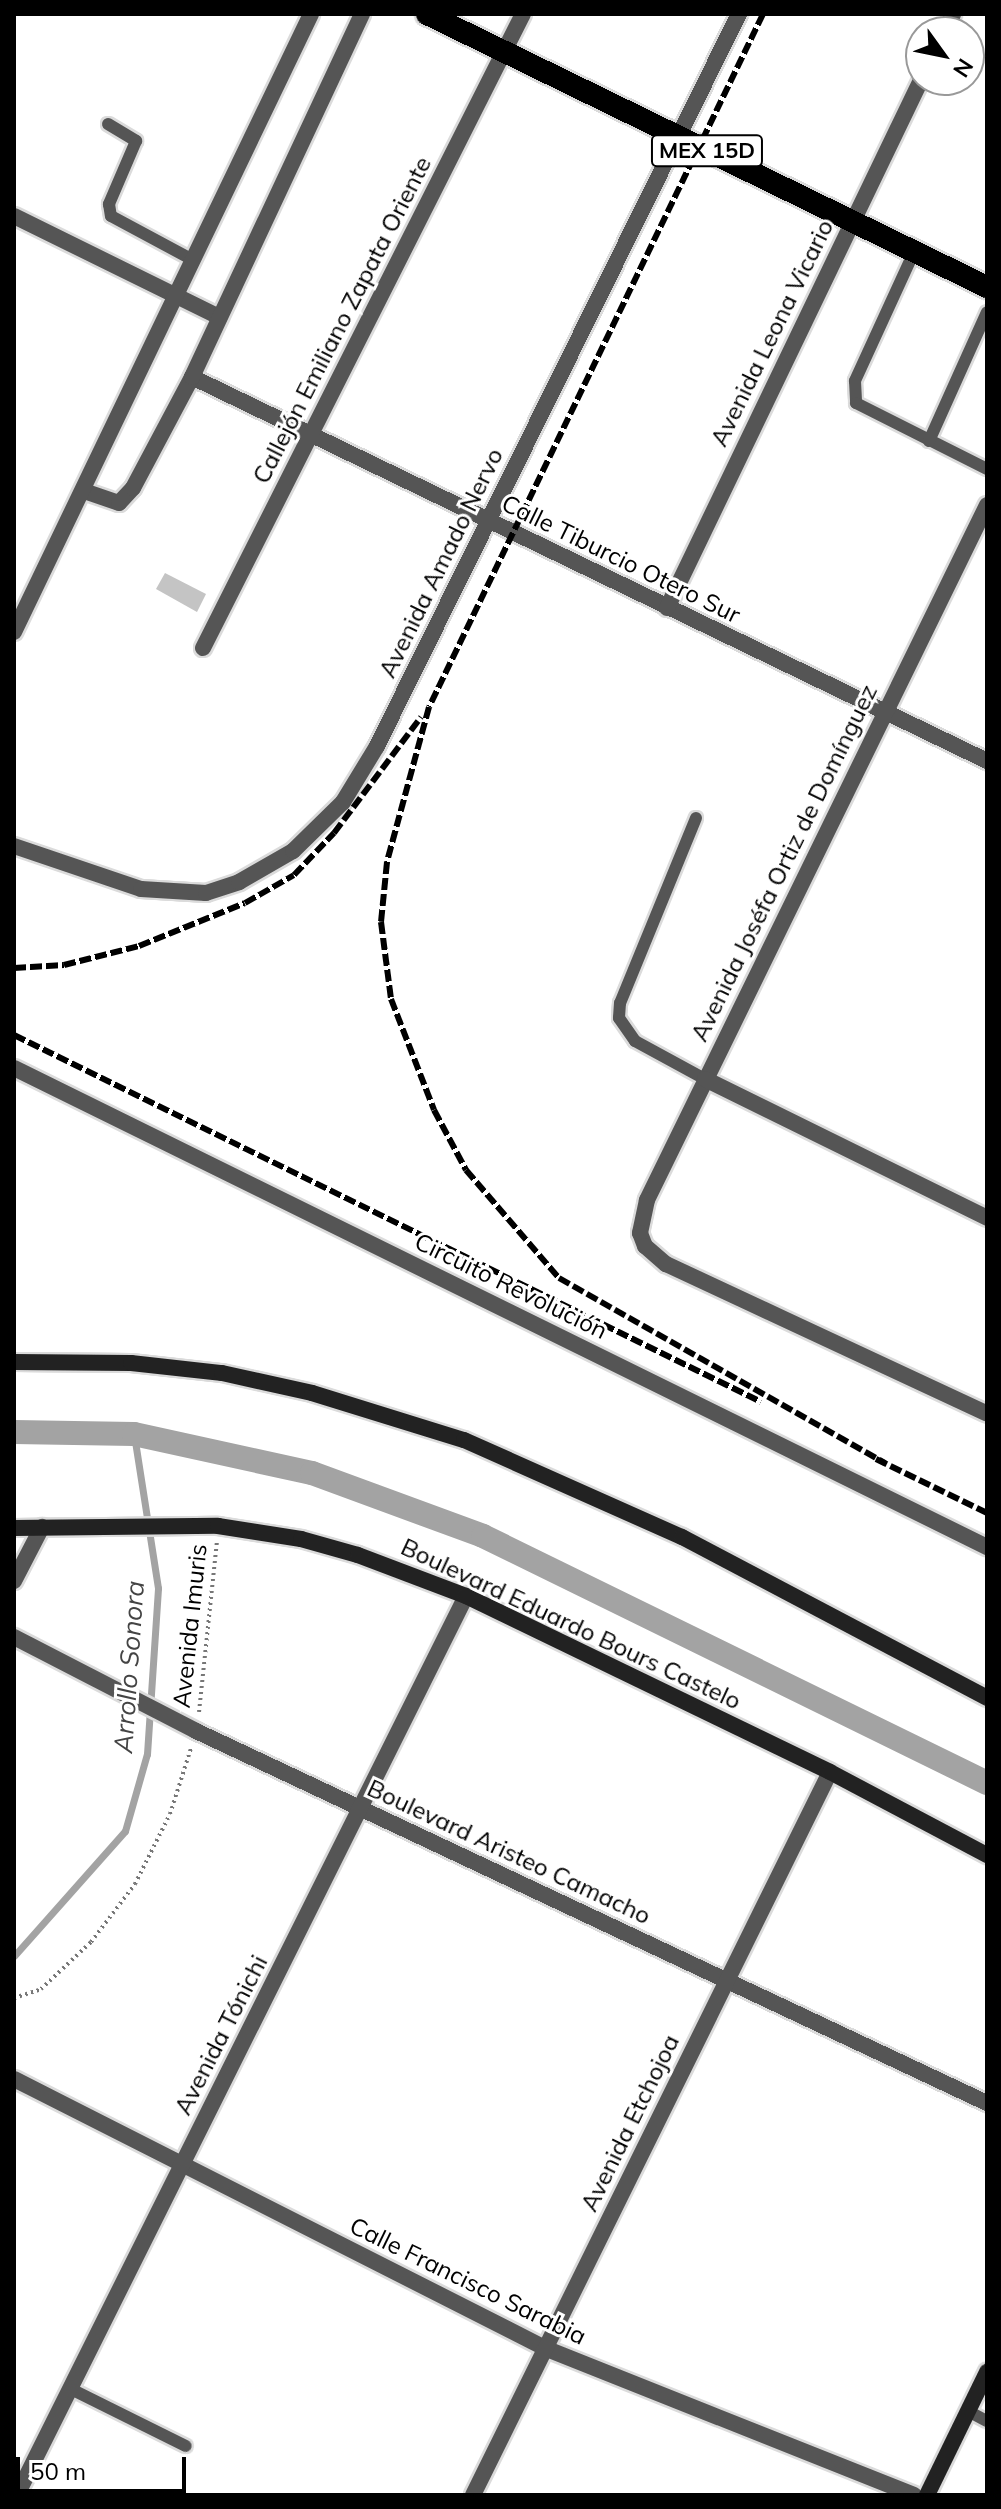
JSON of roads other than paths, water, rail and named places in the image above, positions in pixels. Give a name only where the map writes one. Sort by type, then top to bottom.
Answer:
[{"type":"highway","name":"MEX 15D","points":[[427,14],[987,287]]},
{"type":"main road","points":[[14,1362],[131,1363],[222,1373],[437,1431],[609,1501],[987,1698]]},
{"type":"main road","name":"Boulevard Eduardo Bours Castelo","points":[[14,1528],[218,1526],[327,1546],[466,1596],[830,1772],[987,1855]]},
{"type":"main road","points":[[927,2495],[987,2372]]},
{"type":"street","points":[[14,632],[311,14]]},
{"type":"street","points":[[84,491],[108,502],[127,497],[192,377],[362,14]]},
{"type":"street","name":"Callejón Emiliano Zapata Oriente","points":[[203,648],[523,14]]},
{"type":"street","name":"Avenida Amado Nervo","points":[[14,846],[100,877],[172,893],[206,893],[239,882],[293,851],[343,802],[361,776],[739,14]]},
{"type":"street","name":"Avenida Leona Vicario","points":[[667,608],[913,96]]},
{"type":"street","points":[[14,216],[219,317]]},
{"type":"street","name":"Calle Tiburcio Otero Sur","points":[[192,377],[987,761]]},
{"type":"street","name":"Avenida Joséfa Ortiz de Domínguez","points":[[987,505],[705,1079],[641,1218],[645,1246],[666,1264],[987,1414]]},
{"type":"street","name":"Circuito Revolución","points":[[14,1068],[987,1547]]},
{"type":"street","points":[[705,1079],[987,1218]]},
{"type":"street","points":[[14,1581],[42,1527]]},
{"type":"street","name":"Avenida Tónichi","points":[[17,2495],[466,1596]]},
{"type":"street","name":"Boulevard Aristeo Camacho","points":[[14,1637],[196,1731],[987,2103]]},
{"type":"street","name":"Avenida Etchojoa","points":[[473,2495],[830,1772]]},
{"type":"street","name":"Calle Francisco Sarabia","points":[[14,2079],[547,2349],[914,2495]]},
{"type":"lane","points":[[108,124],[132,138],[136,146],[109,204],[111,216],[193,260]]},
{"type":"lane","points":[[914,252],[853,392],[863,409],[987,469]]},
{"type":"lane","points":[[929,441],[987,312]]},
{"type":"lane","points":[[696,818],[620,1003],[619,1018],[635,1041],[705,1079]]},
{"type":"lane","points":[[71,2389],[186,2446]]},
{"type":"lane","points":[[968,2411],[987,2421]]},
{"type":"waterway","points":[[14,1432],[134,1434],[312,1473],[483,1536],[987,1783]]},
{"type":"waterway","name":"Arrollo Sonora","points":[[14,1956],[125,1831],[147,1754],[158,1588],[134,1434]]},
{"type":"railway","points":[[763,14],[429,707],[387,862],[381,922],[391,999],[434,1110],[466,1170],[559,1278],[885,1463]]},
{"type":"railway","points":[[14,968],[64,965],[139,946],[245,903],[294,875],[334,833],[421,717]]},
{"type":"railway","points":[[14,1035],[761,1402]]},
{"type":"railway","points":[[876,1459],[987,1513]]}]
